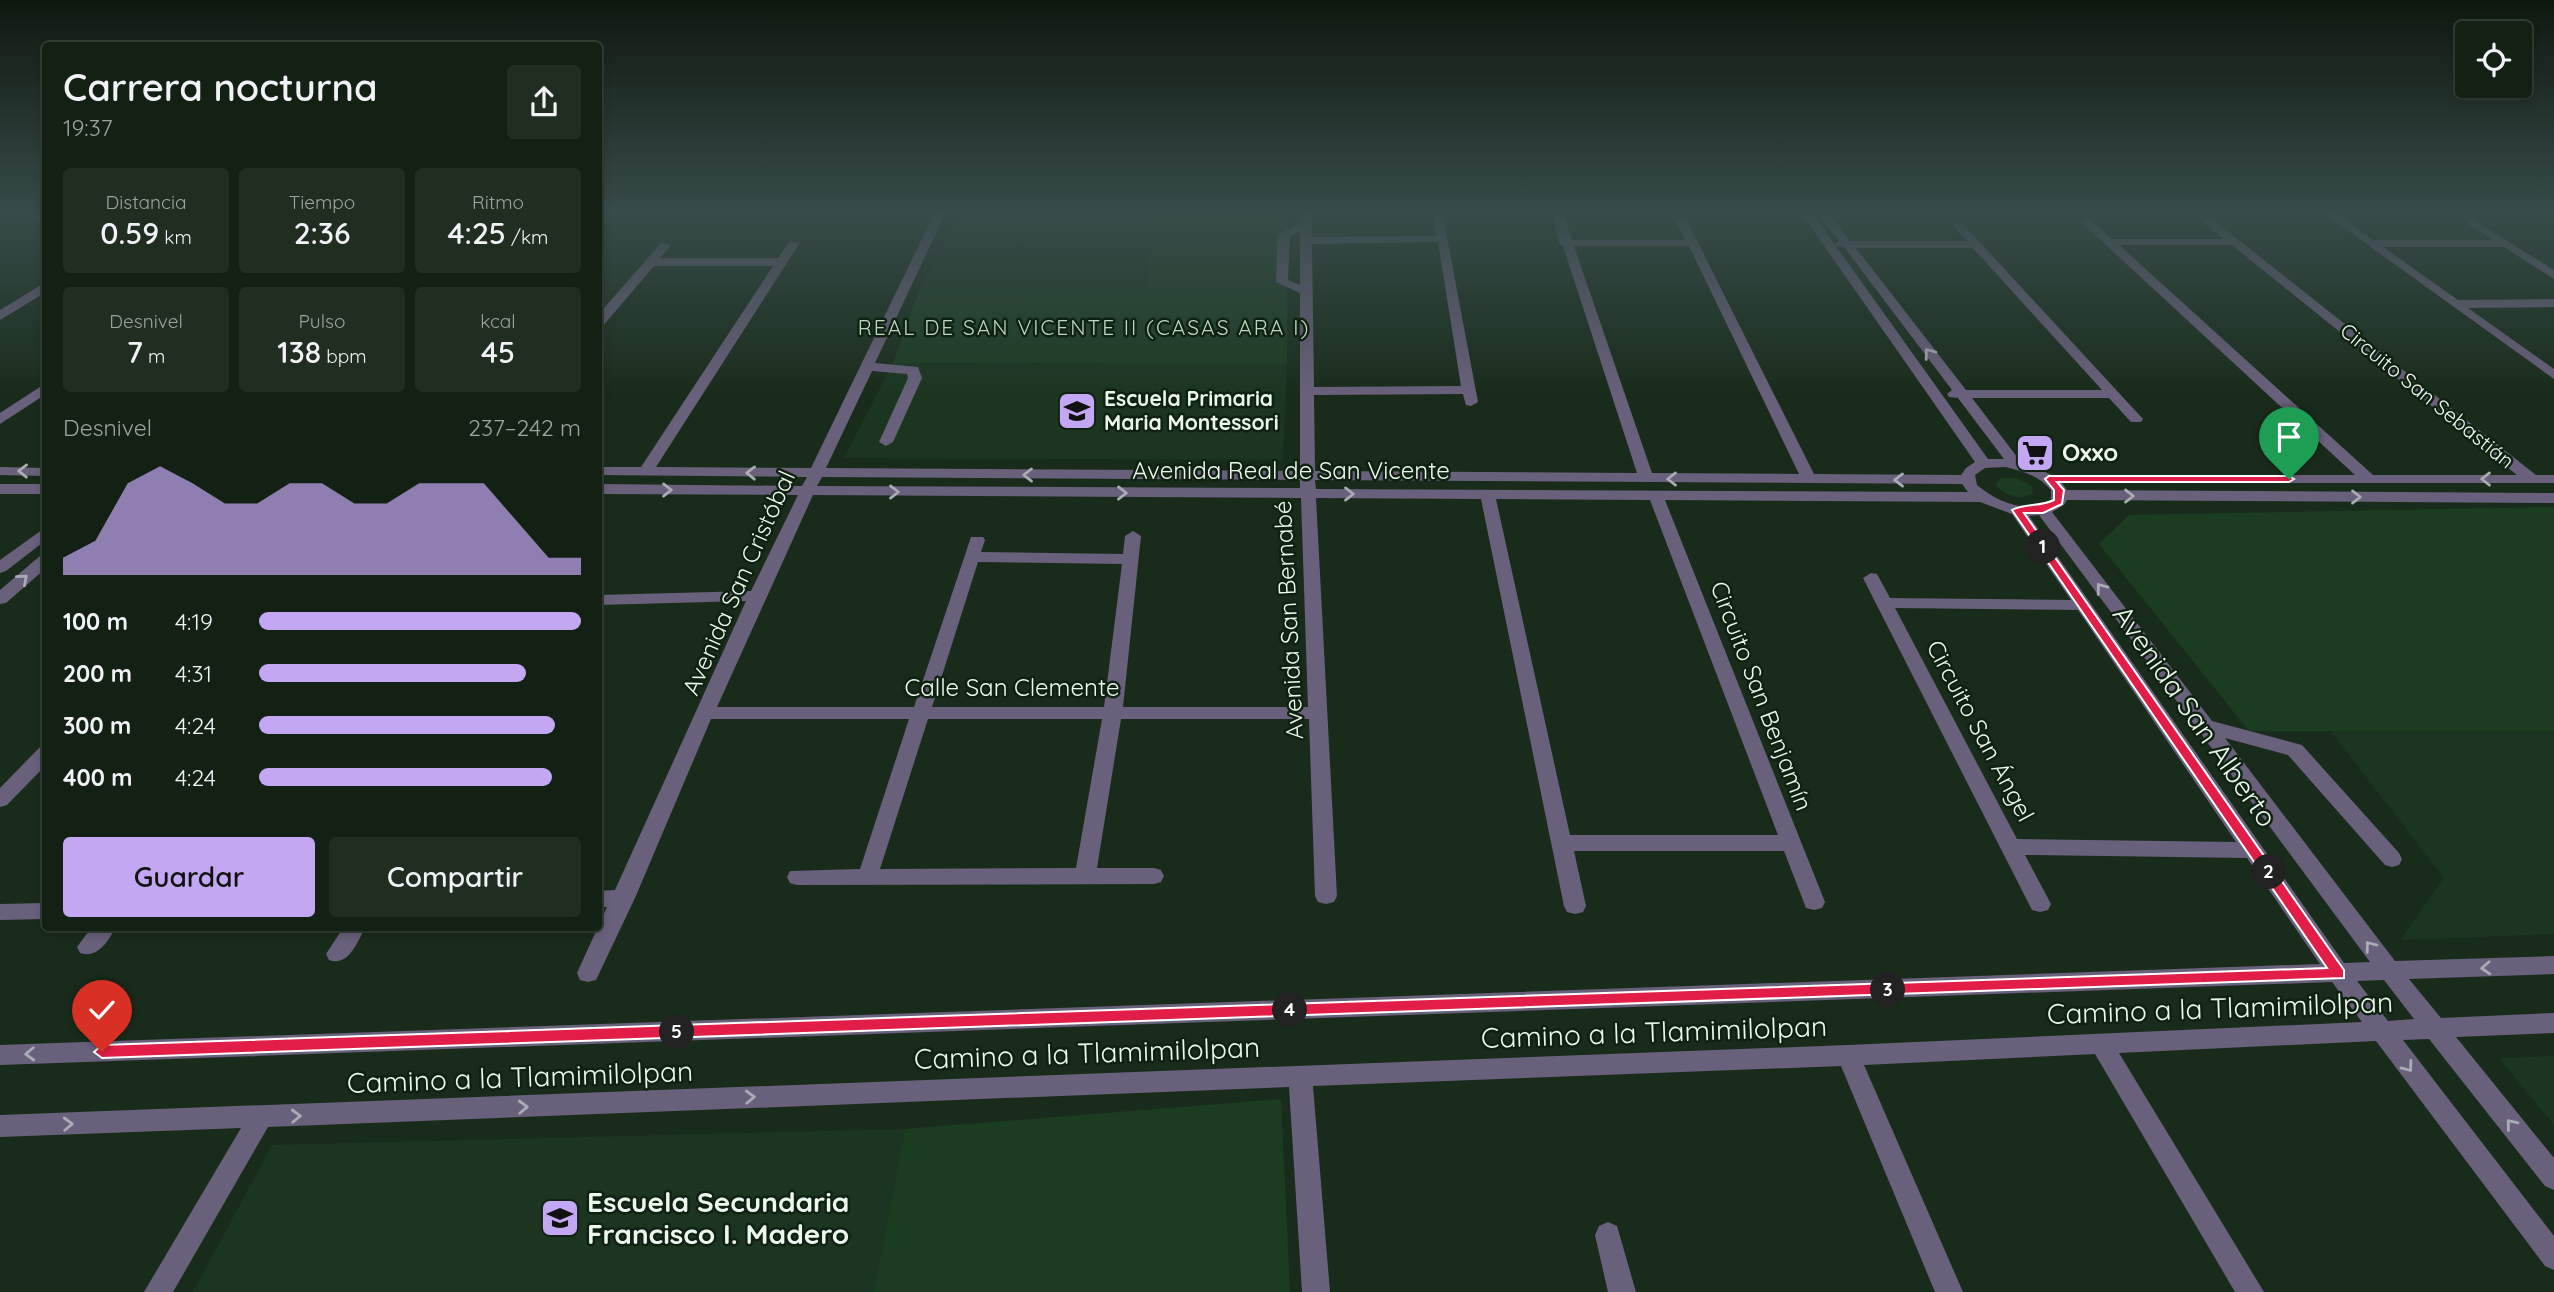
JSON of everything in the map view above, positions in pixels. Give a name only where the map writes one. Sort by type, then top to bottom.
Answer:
[{"type":"street","points":[[602,319],[640,274]]},
{"type":"street","points":[[645,472],[773,274]]},
{"type":"street","name":"Avenida San Cristóbal","points":[[588,974],[707,713],[757,596],[911,274]]},
{"type":"street","points":[[1282,274],[1282,282],[1307,291]]},
{"type":"street","name":"Avenida San Bernabé","points":[[1307,274],[1308,494],[1326,896]]},
{"type":"street","points":[[1307,391],[1470,396],[1448,274]]},
{"type":"street","points":[[1576,274],[1646,478]]},
{"type":"street","points":[[1707,274],[1809,480]]},
{"type":"street","points":[[1848,274],[1984,464]]},
{"type":"street","points":[[1869,274],[2016,465]]},
{"type":"street","points":[[2003,274],[2136,419]]},
{"type":"street","points":[[2145,274],[2369,479]]},
{"type":"street","name":"Circuito San Sebastián","points":[[2276,274],[2532,479]]},
{"type":"street","points":[[2414,274],[2554,375]]},
{"type":"street","points":[[0,316],[42,289]]},
{"type":"street","points":[[2455,304],[2554,303]]},
{"type":"street","points":[[865,366],[913,370],[915,378],[886,442]]},
{"type":"street","points":[[0,420],[42,390]]},
{"type":"street","points":[[1933,394],[2113,394]]},
{"type":"street","points":[[2061,495],[2053,507],[2043,510],[2017,510],[1983,497],[1967,480],[1970,470],[1984,464],[2016,465],[2049,479],[2554,479]]},
{"type":"street","points":[[0,471],[42,472]]},
{"type":"street","name":"Avenida Real de San Vicente","points":[[602,471],[1967,480]]},
{"type":"street","points":[[2049,479],[2061,495]]},
{"type":"street","points":[[0,489],[42,489]]},
{"type":"street","name":"Avenida Real de San Vicente","points":[[602,489],[1983,497]]},
{"type":"street","points":[[1489,495],[1575,906]]},
{"type":"street","points":[[2061,495],[2554,498]]},
{"type":"street","name":"Circuito San Benjamín","points":[[1563,843],[1789,843],[1656,496]]},
{"type":"street","name":"Avenida San Alberto","points":[[2017,510],[2339,974],[2554,1257]]},
{"type":"street","name":"Avenida San Alberto","points":[[2043,510],[2391,973],[2554,1178]]},
{"type":"street","points":[[0,568],[42,535]]},
{"type":"street","points":[[1085,875],[1113,712],[1133,536]]},
{"type":"street","points":[[868,875],[918,713],[974,549],[1129,559]]},
{"type":"street","points":[[0,598],[42,562]]},
{"type":"street","points":[[1871,578],[1883,603]]},
{"type":"street","points":[[602,600],[757,596]]},
{"type":"street","name":"Circuito San Ángel","points":[[2083,605],[1883,603],[2012,847],[2254,850]]},
{"type":"street","name":"Calle San Clemente","points":[[707,713],[1318,713]]},
{"type":"street","points":[[2205,726],[2295,750],[2392,859]]},
{"type":"street","points":[[0,800],[42,757]]},
{"type":"street","points":[[1789,843],[1814,902]]},
{"type":"street","points":[[2012,847],[2040,904]]},
{"type":"street","points":[[797,877],[1154,876]]},
{"type":"street","points":[[602,899],[624,898]]},
{"type":"street","points":[[0,912],[42,911]]},
{"type":"street","points":[[88,947],[101,931]]},
{"type":"street","points":[[337,954],[352,931]]},
{"type":"street","name":"Camino a la Tlamimilolpan","points":[[0,1055],[2391,973],[2554,965]]},
{"type":"street","name":"Camino a la Tlamimilolpan","points":[[0,1126],[1848,1055],[2554,1023]]},
{"type":"street","points":[[2100,1042],[2250,1292]]},
{"type":"street","points":[[1848,1055],[1949,1292]]},
{"type":"street","points":[[1300,1074],[1316,1292]]},
{"type":"street","points":[[158,1292],[260,1118]]},
{"type":"street","points":[[1608,1234],[1622,1292]]},
{"type":"shaded area","points":[[927,274],[1148,274],[1146,286],[921,286]]},
{"type":"shaded area","points":[[1147,274],[1288,274],[1287,364],[893,363],[921,286],[1145,286]]},
{"type":"shaded area","name":"Escuela Primaria Maria Montessori","points":[[893,363],[1287,364],[1283,460],[844,458]]},
{"type":"shaded area","points":[[2000,478],[2016,478],[2032,486],[2033,493],[2024,497],[2009,495],[1996,486]]},
{"type":"shaded area","points":[[2554,507],[2554,731],[2249,731],[2099,544],[2129,515]]},
{"type":"shaded area","points":[[2330,730],[2554,731],[2554,934],[2400,940],[2444,878]]},
{"type":"shaded area","points":[[2554,1056],[2554,1125],[2499,1058]]},
{"type":"shaded area","points":[[1281,1099],[1290,1292],[874,1292],[905,1129]]},
{"type":"shaded area","name":"Escuela Secundaria Francisco I. Madero","points":[[905,1129],[874,1292],[193,1292],[272,1145]]},
{"type":"place","name":"Escuela Primaria Maria Montessori","points":[[1077,411]]},
{"type":"place","name":"Oxxo","points":[[2035,453]]},
{"type":"place","name":"Escuela Secundaria Francisco I. Madero","points":[[560,1218]]},
{"type":"district","name":"REAL DE SAN VICENTE II (CASAS ARA I)","points":[[1084,328]]},
{"type":"route","points":[[102,1052],[2339,974],[2017,510],[2043,510],[2059,502],[2059,490],[2049,479],[2289,479]]}]
